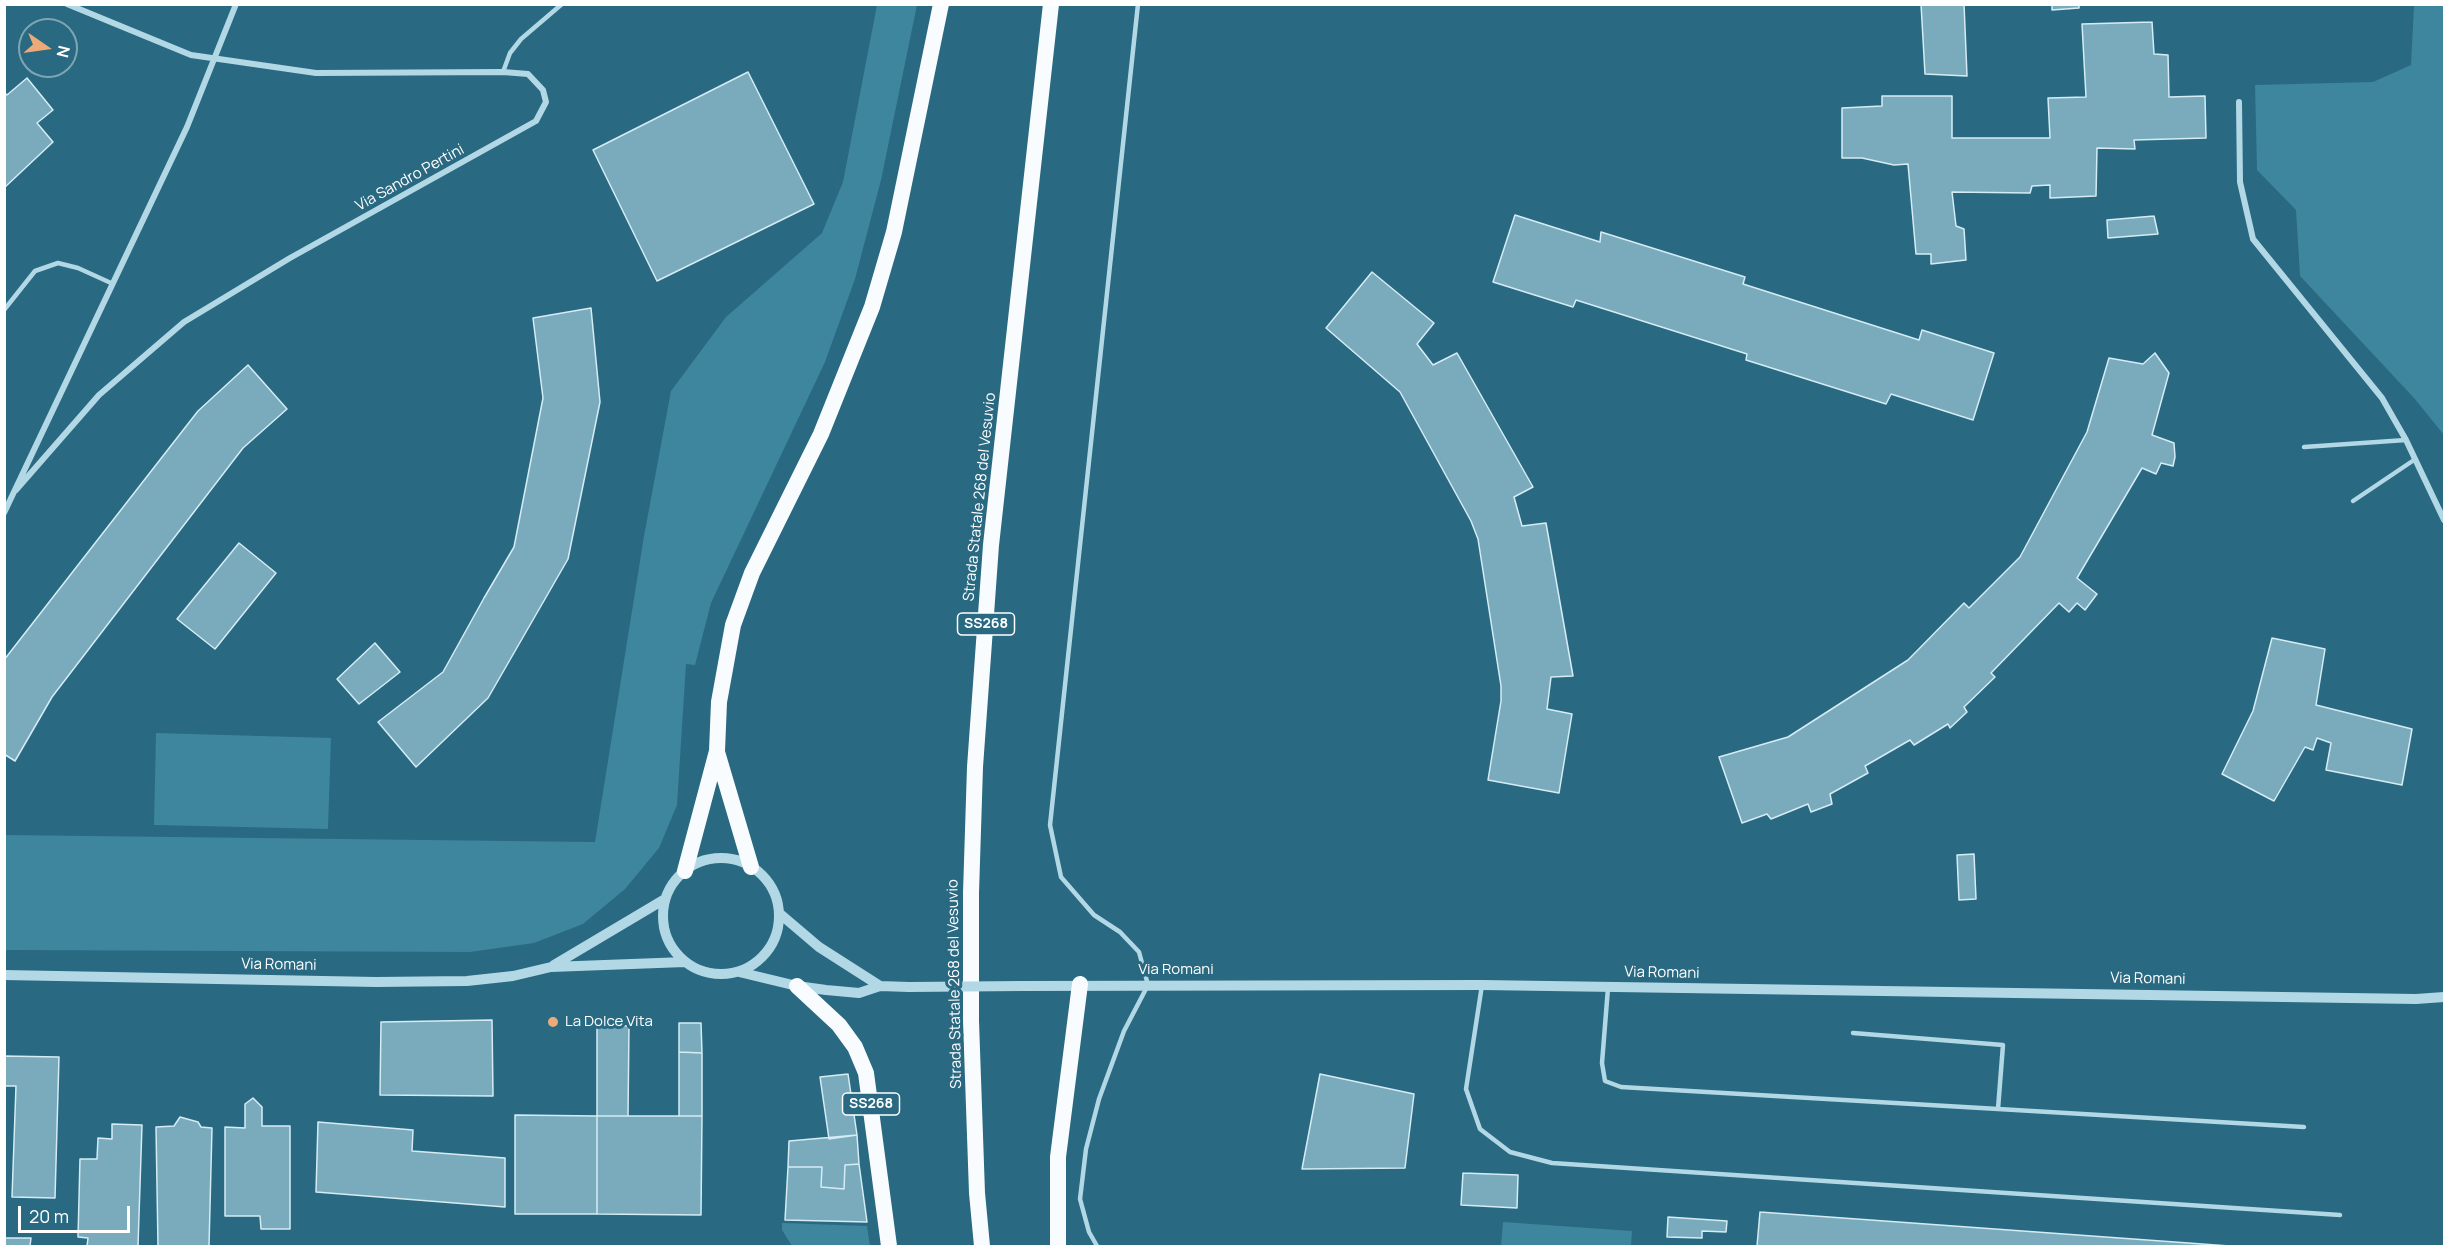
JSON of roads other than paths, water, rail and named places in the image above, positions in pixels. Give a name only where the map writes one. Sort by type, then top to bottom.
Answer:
[{"type":"highway","points":[[685,871],[717,751],[719,702],[733,625],[752,573],[821,434],[872,307],[894,232],[941,4]]},
{"type":"highway","name":"Strada Statale 268 del Vesuvio","points":[[982,1246],[977,1193],[971,1021],[971,893],[975,767],[992,545],[1051,4]]},
{"type":"highway","points":[[717,751],[751,867]]},
{"type":"highway","points":[[1058,1246],[1058,1157],[1080,984]]},
{"type":"highway","name":"SS268","points":[[797,986],[839,1025],[855,1047],[866,1073],[889,1246]]},
{"type":"street","points":[[67,4],[191,55],[216,60]]},
{"type":"street","name":"Via Sandro Pertini","points":[[4,513],[111,283],[187,127],[216,60],[236,4]]},
{"type":"street","name":"Via Sandro Pertini","points":[[16,490],[99,395],[184,322],[290,258],[536,121],[546,102],[543,90],[528,74],[503,72],[316,74],[216,60]]},
{"type":"street","points":[[2239,102],[2240,182],[2253,238],[2382,398],[2406,440],[2445,520]]},
{"type":"street","points":[[717,858],[735,860],[751,867],[765,879],[774,895],[779,913],[776,932],[768,949],[756,963],[739,972],[720,975],[701,971],[685,962],[673,950],[666,934],[663,916],[665,899],[673,884],[685,871],[700,862],[717,858]]},
{"type":"street","name":"Via Romani","points":[[551,967],[665,899]]},
{"type":"street","name":"Via Romani","points":[[779,913],[819,948],[880,986]]},
{"type":"street","name":"Via Romani","points":[[4,975],[376,982],[467,981],[513,976],[551,967],[685,962]]},
{"type":"street","name":"Via Romani","points":[[739,972],[797,986],[859,993],[880,986],[1080,984],[1608,987],[2416,999],[2445,997]]},
{"type":"lane","points":[[503,72],[510,54],[521,39],[562,4]]},
{"type":"lane","points":[[1097,1246],[1089,1232],[1080,1199],[1086,1149],[1099,1100],[1124,1031],[1148,985],[1139,952],[1120,932],[1094,915],[1061,877],[1050,825],[1138,4]]},
{"type":"lane","points":[[4,310],[35,271],[58,263],[78,268],[111,283]]},
{"type":"lane","points":[[2304,447],[2406,440]]},
{"type":"lane","points":[[2353,501],[2414,460]]},
{"type":"lane","points":[[1482,986],[1466,1089],[1480,1129],[1510,1152],[1552,1163],[2340,1215]]},
{"type":"lane","points":[[1608,987],[1605,1081],[1621,1086],[2304,1127]]},
{"type":"lane","points":[[1853,1033],[2003,1045],[1998,1109]]},
{"type":"place","name":"La Dolce Vita","points":[[553,1022]]}]
